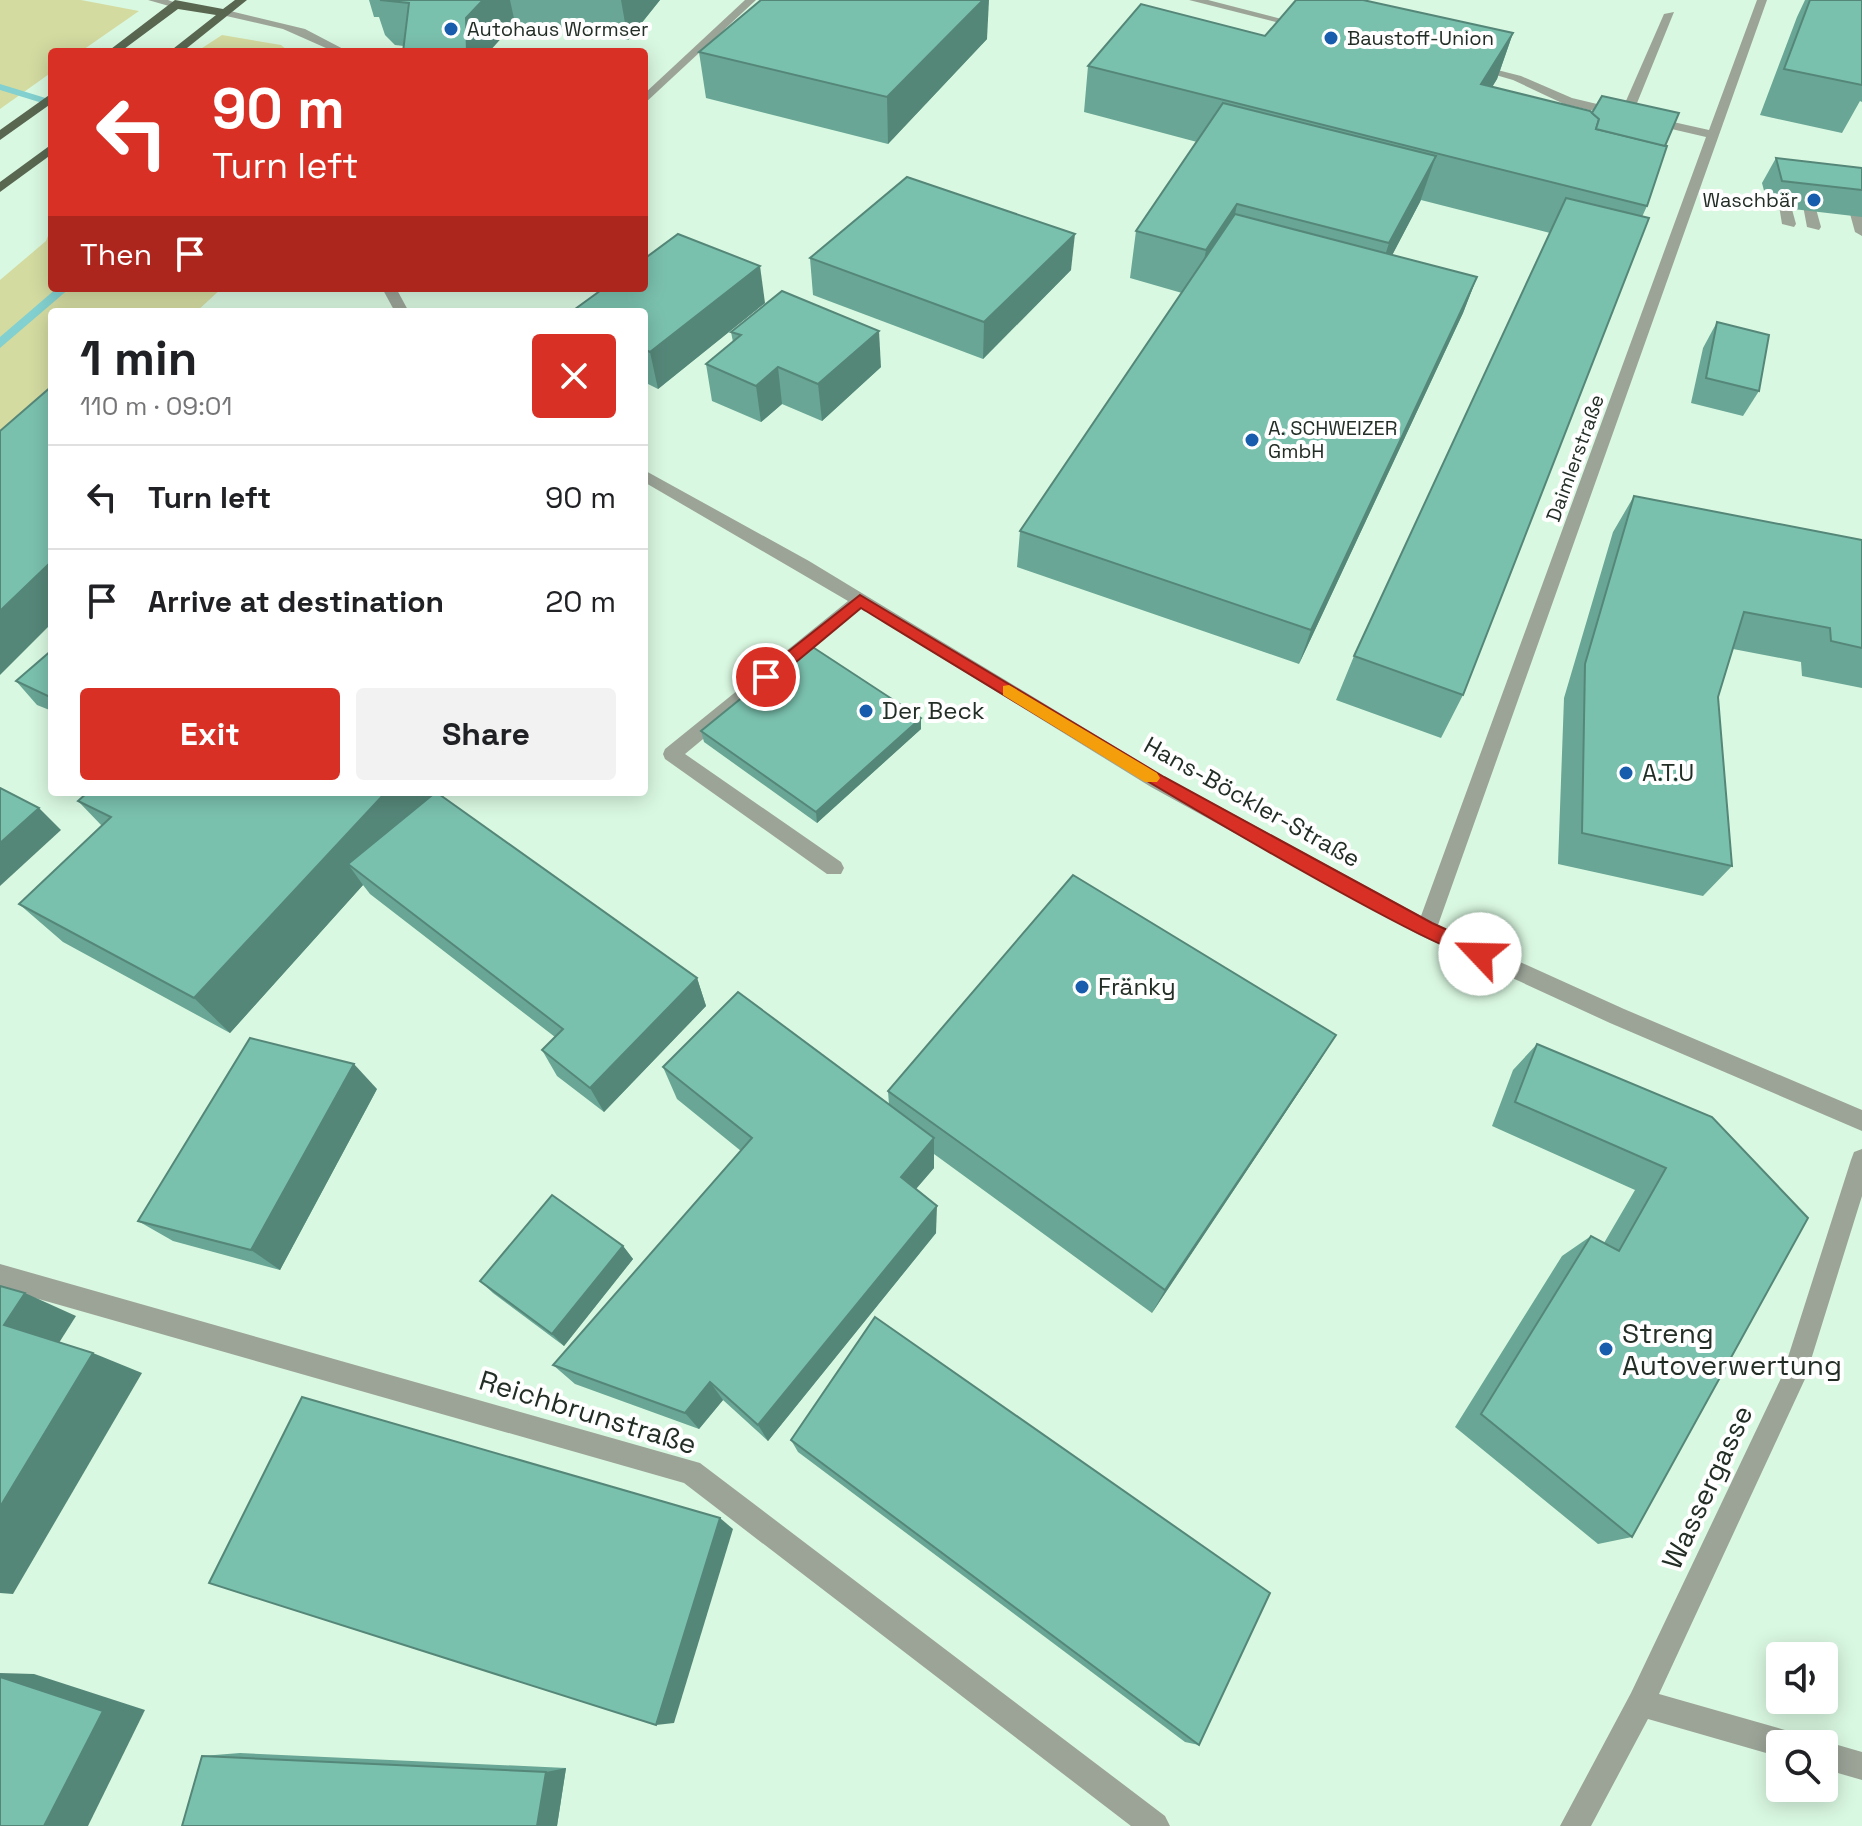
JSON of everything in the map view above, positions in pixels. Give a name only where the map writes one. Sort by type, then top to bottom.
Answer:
[{"type":"main road","points":[[180,48],[242,0]]},
{"type":"main road","points":[[118,48],[179,2],[226,13]]},
{"type":"main road","points":[[0,136],[48,100]]},
{"type":"main road","points":[[0,188],[48,151]]},
{"type":"street","points":[[153,0],[179,2]]},
{"type":"street","points":[[648,96],[751,0]]},
{"type":"street","points":[[1194,0],[1316,30]]},
{"type":"street","name":"Daimlerstraße","points":[[1426,929],[1762,0]]},
{"type":"street","points":[[226,13],[285,24],[319,37],[337,48]]},
{"type":"street","points":[[1626,115],[1670,14]]},
{"type":"street","points":[[1277,32],[1286,21]]},
{"type":"street","points":[[1455,63],[1517,78],[1568,101],[1713,135]]},
{"type":"street","points":[[1546,108],[1568,101]]},
{"type":"street","points":[[1777,177],[1789,224]]},
{"type":"street","points":[[1802,179],[1814,227]]},
{"type":"street","points":[[1848,185],[1862,232]]},
{"type":"street","name":"Hans-Böckler-Straße","points":[[648,477],[860,600],[1158,782],[1426,929],[1617,1016],[1862,1121]]},
{"type":"street","points":[[834,868],[672,754],[860,600]]},
{"type":"street","name":"Wassergasse","points":[[1575,1826],[1641,1703],[1793,1379],[1862,1160]]},
{"type":"street","name":"Reichbrunstraße","points":[[0,1276],[691,1472],[1155,1826]]},
{"type":"street","points":[[1641,1703],[1766,1739]]},
{"type":"street","points":[[1838,1759],[1862,1766]]},
{"type":"green space","points":[[0,0],[81,0],[139,11],[86,48],[48,48],[48,75],[0,109]]},
{"type":"green space","points":[[222,35],[284,48],[202,48]]},
{"type":"green space","points":[[48,236],[48,292],[218,292],[200,308],[48,308],[48,446],[0,489],[0,280],[46,241]]},
{"type":"building","points":[[380,0],[483,0],[466,18],[467,48],[403,48],[409,3]]},
{"type":"building","points":[[761,0],[983,0],[887,97],[699,52]]},
{"type":"building","points":[[1296,0],[1363,0],[1513,33],[1481,84],[1590,111],[1599,119],[1596,129],[1667,146],[1647,206],[1088,66],[1141,4],[1265,36]]},
{"type":"building","points":[[1810,0],[1862,0],[1862,85],[1784,69]]},
{"type":"building","points":[[1602,96],[1679,113],[1665,146],[1596,129],[1599,119],[1592,113]]},
{"type":"building","points":[[1223,103],[1436,156],[1389,243],[1237,204],[1206,250],[1136,231]]},
{"type":"building","points":[[1776,158],[1862,168],[1862,190],[1782,181]]},
{"type":"building","points":[[907,177],[1075,234],[984,322],[810,258]]},
{"type":"building","points":[[1566,198],[1649,218],[1463,695],[1354,656]]},
{"type":"building","name":"A. SCHWEIZER GmbH","points":[[1235,214],[1477,277],[1311,630],[1020,531]]},
{"type":"building","points":[[678,234],[760,266],[650,352],[648,308],[576,308],[598,292],[648,292],[648,256]]},
{"type":"building","points":[[782,291],[879,331],[818,384],[778,367],[756,386],[706,364],[741,335],[731,332]]},
{"type":"building","points":[[1717,322],[1769,335],[1759,391],[1706,378]]},
{"type":"building","points":[[48,389],[48,565],[0,611],[0,431]]},
{"type":"building","points":[[1634,496],[1862,540],[1862,648],[1831,641],[1830,628],[1744,612],[1718,697],[1732,866],[1582,833],[1585,664]]},
{"type":"building","points":[[808,644],[921,718],[816,812],[701,731]]},
{"type":"building","points":[[48,653],[48,696],[16,681]]},
{"type":"building","points":[[0,788],[39,808],[0,843]]},
{"type":"building","points":[[84,796],[382,796],[194,998],[19,904],[111,817],[78,801]]},
{"type":"building","points":[[431,796],[442,796],[697,978],[590,1088],[542,1050],[563,1029],[348,864]]},
{"type":"building","points":[[1073,875],[1336,1035],[1165,1290],[888,1091]]},
{"type":"building","points":[[738,992],[934,1138],[901,1177],[937,1206],[758,1425],[710,1382],[685,1413],[553,1365],[752,1138],[663,1067]]},
{"type":"building","points":[[250,1038],[354,1064],[251,1250],[138,1221]]},
{"type":"building","name":"Streng Autoverwertung","points":[[1537,1044],[1712,1117],[1808,1218],[1632,1537],[1481,1414],[1591,1236],[1619,1251],[1666,1168],[1515,1102]]},
{"type":"building","points":[[552,1195],[623,1246],[552,1334],[480,1281]]},
{"type":"building","points":[[0,1286],[25,1293],[4,1325],[93,1353],[0,1507]]},
{"type":"building","points":[[875,1317],[1270,1593],[1199,1745],[791,1440]]},
{"type":"building","points":[[302,1397],[720,1518],[656,1725],[209,1583]]},
{"type":"building","points":[[0,1677],[103,1711],[44,1826],[0,1826]]},
{"type":"building","points":[[202,1756],[546,1772],[537,1826],[182,1826]]},
{"type":"waterway","points":[[0,87],[48,102]]},
{"type":"waterway","points":[[0,344],[59,292]]},
{"type":"slow traffic","points":[[1009,691],[1151,778]]},
{"type":"place","name":"Autohaus Wormser","points":[[451,29]]},
{"type":"place","name":"Baustoff-Union","points":[[1331,38]]},
{"type":"place","name":"Waschbär","points":[[1814,200]]},
{"type":"place","name":"A. SCHWEIZER GmbH","points":[[1252,440]]},
{"type":"place","name":"Der Beck","points":[[866,711]]},
{"type":"place","name":"A.T.U","points":[[1626,773]]},
{"type":"place","name":"Fränky","points":[[1082,987]]},
{"type":"place","name":"Streng Autoverwertung","points":[[1606,1349]]},
{"type":"route","points":[[766,677],[860,600],[1158,782],[1426,929],[1480,954]]}]
